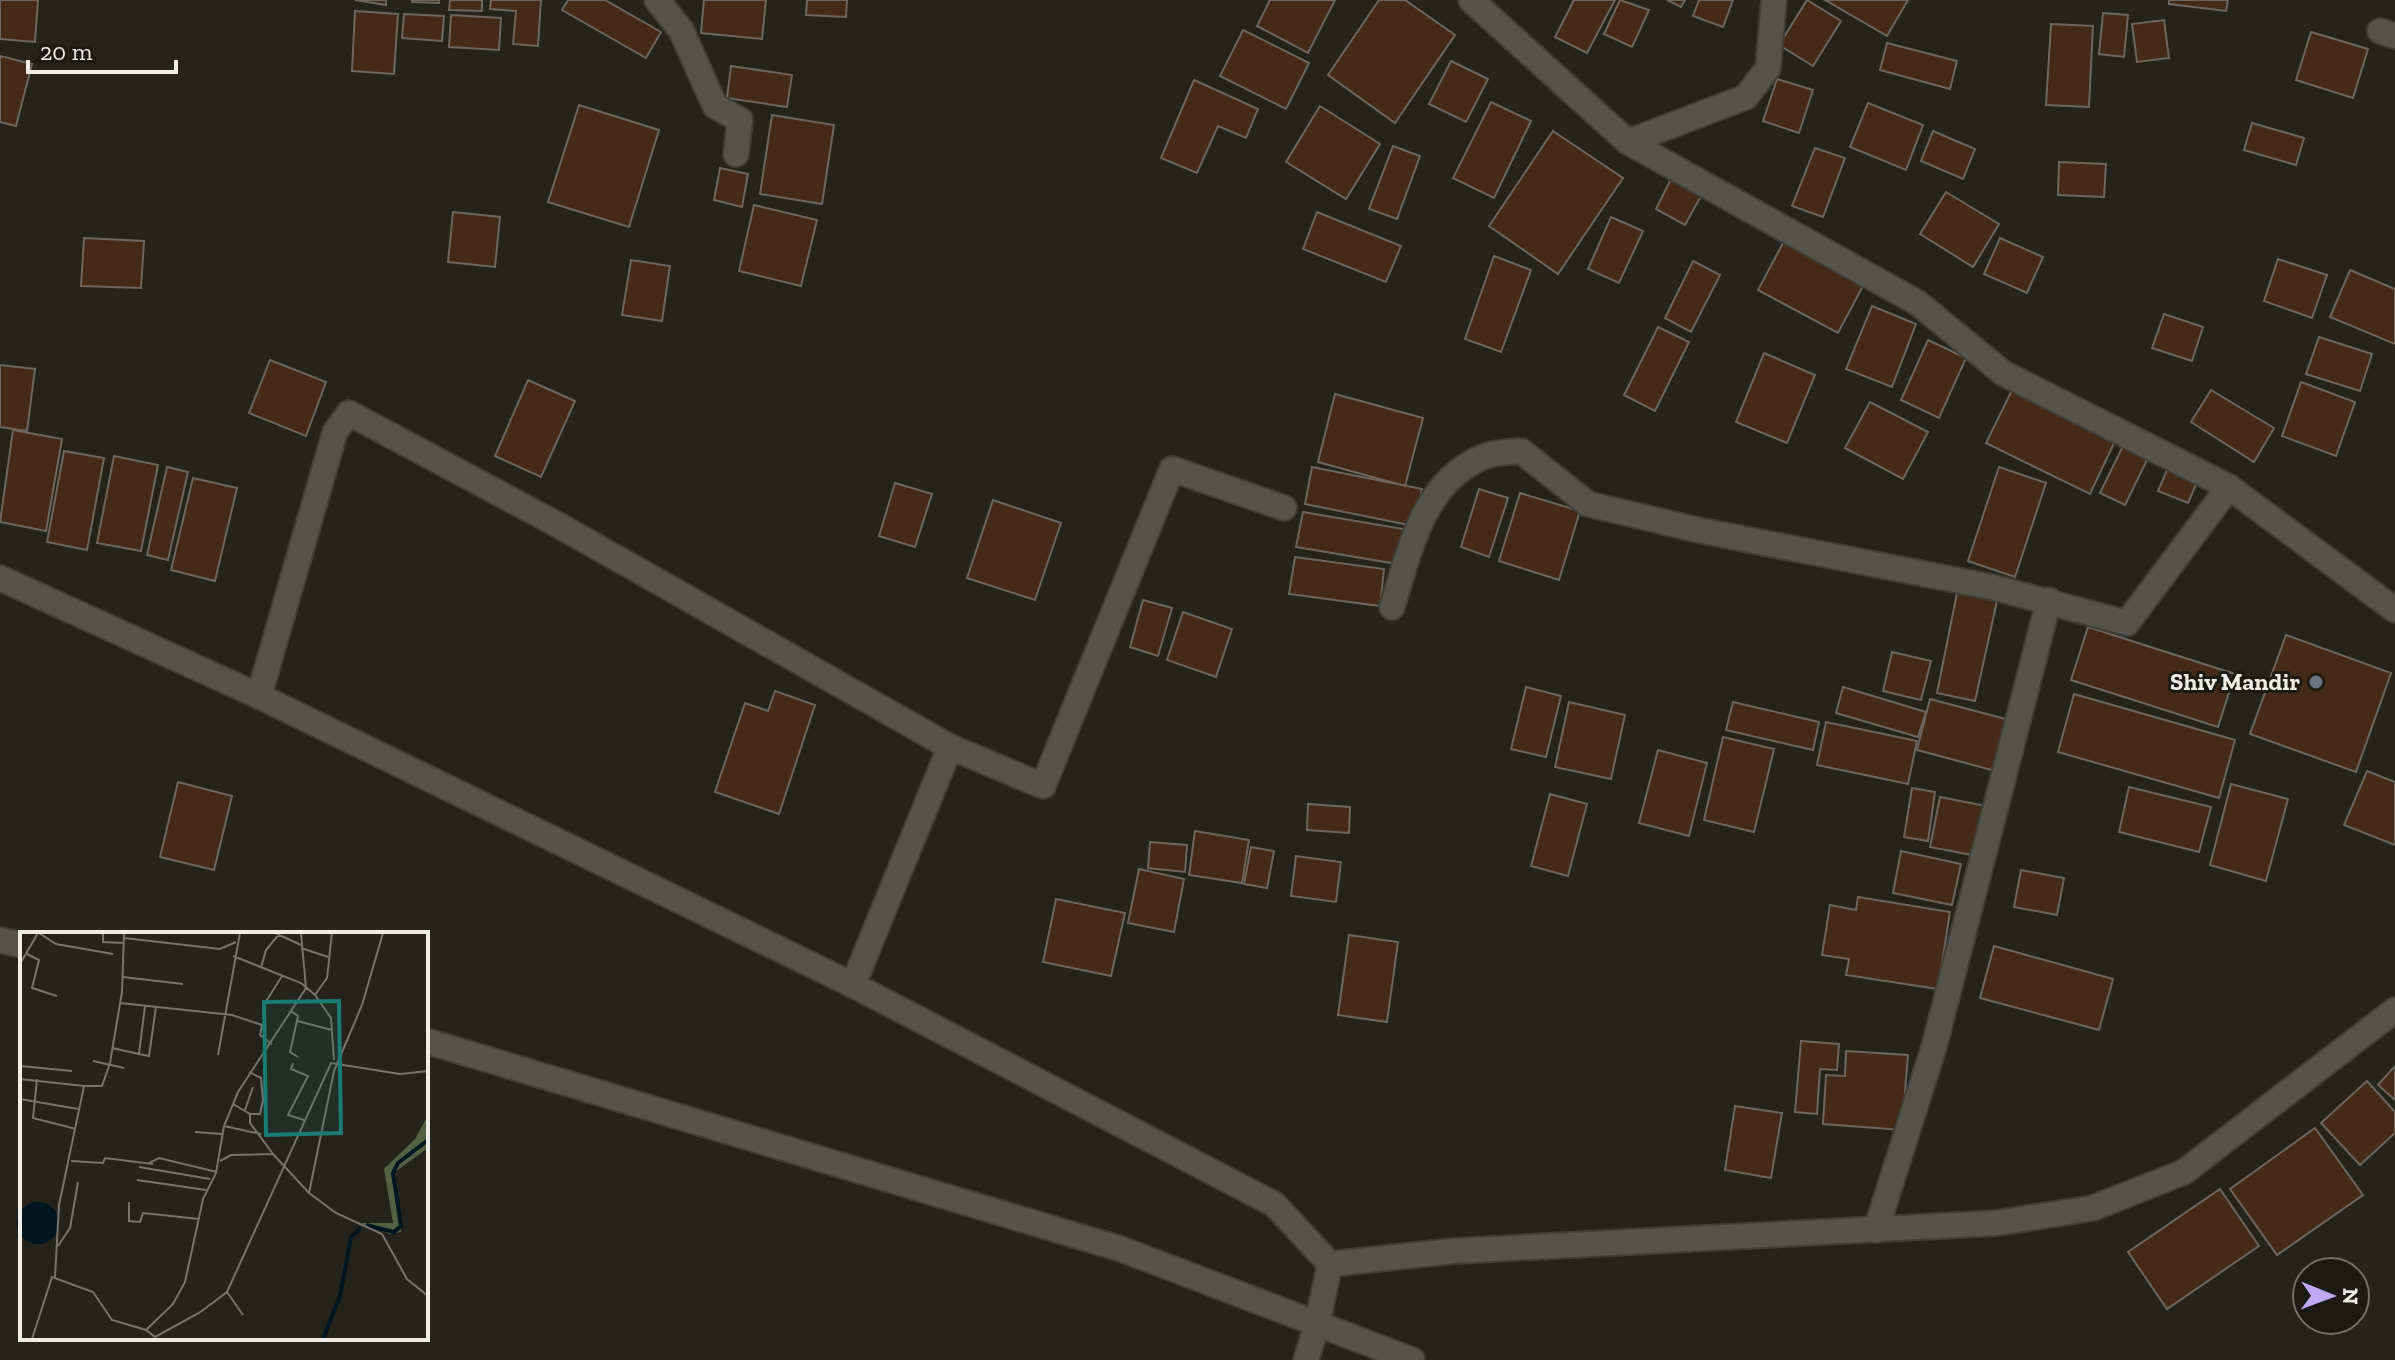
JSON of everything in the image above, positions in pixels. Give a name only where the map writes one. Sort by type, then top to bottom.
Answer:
[{"type":"street","points":[[657,0],[681,30],[715,106],[740,120],[736,154]]},
{"type":"street","points":[[1471,0],[1628,142],[1918,303],[2003,373],[2229,487],[2395,610]]},
{"type":"street","points":[[1628,142],[1746,97],[1768,68],[1774,0]]},
{"type":"street","points":[[259,696],[335,432],[349,413],[560,526],[950,747],[1043,786],[1172,469],[1284,508]]},
{"type":"street","points":[[1392,607],[1420,520],[1451,475],[1485,455],[1521,451],[1588,504],[1698,530],[1873,561],[2049,600],[2127,623],[2229,487]]},
{"type":"street","points":[[0,578],[259,696],[853,985],[1274,1204],[1330,1264]]},
{"type":"street","points":[[1876,1230],[1934,1047],[2049,600]]},
{"type":"street","points":[[853,985],[950,747]]},
{"type":"street","points":[[0,940],[20,945]]},
{"type":"street","points":[[1330,1264],[1454,1251],[1997,1223],[2093,1208],[2184,1172],[2395,1010]]},
{"type":"street","points":[[428,1042],[1121,1249],[1412,1360]]},
{"type":"street","points":[[1306,1360],[1330,1264]]},
{"type":"building","points":[[0,0],[38,0],[35,42],[0,39]]},
{"type":"building","points":[[355,0],[386,0],[386,5]]},
{"type":"building","points":[[439,0],[439,3],[412,2]]},
{"type":"building","points":[[450,0],[482,0],[482,11],[449,10]]},
{"type":"building","points":[[491,0],[541,0],[538,46],[513,44],[516,11],[490,9]]},
{"type":"building","points":[[568,0],[605,0],[661,32],[646,58],[562,10]]},
{"type":"building","points":[[704,0],[766,0],[762,39],[701,33]]},
{"type":"building","points":[[807,0],[847,0],[846,17],[806,15]]},
{"type":"building","points":[[1270,0],[1335,0],[1308,53],[1257,26]]},
{"type":"building","points":[[1379,0],[1405,0],[1455,35],[1395,123],[1328,75]]},
{"type":"building","points":[[1574,0],[1615,0],[1587,53],[1555,37]]},
{"type":"building","points":[[1620,0],[1649,10],[1632,47],[1604,34]]},
{"type":"building","points":[[1667,0],[1685,0],[1681,7]]},
{"type":"building","points":[[1699,0],[1733,0],[1723,27],[1693,16]]},
{"type":"building","points":[[1807,0],[1841,21],[1813,66],[1779,45]]},
{"type":"building","points":[[1825,0],[1908,0],[1887,36]]},
{"type":"building","points":[[2169,0],[2228,0],[2226,11],[2169,4]]},
{"type":"building","points":[[355,11],[398,14],[394,74],[352,71]]},
{"type":"building","points":[[2103,13],[2128,15],[2124,57],[2099,54]]},
{"type":"building","points":[[404,14],[444,16],[442,41],[402,38]]},
{"type":"building","points":[[451,15],[501,18],[499,50],[449,47]]},
{"type":"building","points":[[2164,20],[2169,58],[2137,62],[2132,24]]},
{"type":"building","points":[[2051,24],[2093,26],[2089,107],[2046,105]]},
{"type":"building","points":[[1243,30],[1309,63],[1286,109],[1220,76]]},
{"type":"building","points":[[2311,32],[2368,49],[2353,98],[2296,80]]},
{"type":"building","points":[[1887,43],[1957,61],[1950,89],[1880,70]]},
{"type":"building","points":[[0,56],[32,64],[16,126],[0,122]]},
{"type":"building","points":[[1451,61],[1488,79],[1466,122],[1429,104]]},
{"type":"building","points":[[731,66],[792,75],[787,107],[727,98]]},
{"type":"building","points":[[1777,79],[1813,90],[1799,133],[1763,121]]},
{"type":"building","points":[[1194,80],[1258,109],[1246,138],[1218,126],[1197,173],[1161,158]]},
{"type":"building","points":[[1491,102],[1531,121],[1494,198],[1453,178]]},
{"type":"building","points":[[1868,103],[1923,125],[1906,170],[1850,147]]},
{"type":"building","points":[[579,105],[659,130],[629,227],[548,202]]},
{"type":"building","points":[[1320,106],[1380,144],[1346,199],[1286,162]]},
{"type":"building","points":[[772,115],[834,125],[822,204],[760,194]]},
{"type":"building","points":[[2252,123],[2304,138],[2296,165],[2244,150]]},
{"type":"building","points":[[1553,131],[1623,178],[1558,274],[1489,226]]},
{"type":"building","points":[[1933,131],[1975,149],[1963,179],[1921,161]]},
{"type":"building","points":[[1393,146],[1420,156],[1397,219],[1369,209]]},
{"type":"building","points":[[1815,148],[1845,158],[1823,217],[1792,206]]},
{"type":"building","points":[[2059,162],[2106,164],[2104,197],[2058,195]]},
{"type":"building","points":[[720,168],[748,174],[742,207],[714,200]]},
{"type":"building","points":[[1671,179],[1701,196],[1685,225],[1656,209]]},
{"type":"building","points":[[1946,192],[1999,224],[1973,267],[1920,234]]},
{"type":"building","points":[[754,205],[817,220],[801,286],[739,271]]},
{"type":"building","points":[[453,212],[500,217],[495,267],[448,262]]},
{"type":"building","points":[[1317,212],[1401,246],[1386,282],[1303,249]]},
{"type":"building","points":[[1611,217],[1643,231],[1619,283],[1588,269]]},
{"type":"building","points":[[84,238],[144,241],[141,288],[81,286]]},
{"type":"building","points":[[2000,238],[2043,257],[2027,293],[1984,274]]},
{"type":"building","points":[[1784,241],[1864,284],[1838,333],[1758,290]]},
{"type":"building","points":[[1494,256],[1531,270],[1501,352],[1465,339]]},
{"type":"building","points":[[2278,259],[2327,275],[2312,318],[2264,301]]},
{"type":"building","points":[[631,260],[670,266],[662,321],[622,315]]},
{"type":"building","points":[[1693,261],[1720,275],[1691,332],[1665,318]]},
{"type":"building","points":[[2350,270],[2395,289],[2395,344],[2330,317]]},
{"type":"building","points":[[1872,306],[1916,324],[1892,387],[1846,369]]},
{"type":"building","points":[[2164,314],[2203,327],[2192,361],[2152,348]]},
{"type":"building","points":[[1658,327],[1689,342],[1655,411],[1624,395]]},
{"type":"building","points":[[2319,337],[2372,354],[2360,391],[2306,374]]},
{"type":"building","points":[[1928,340],[1966,358],[1939,418],[1901,400]]},
{"type":"building","points":[[1764,353],[1815,375],[1787,443],[1736,422]]},
{"type":"building","points":[[270,360],[326,382],[306,436],[249,413]]},
{"type":"building","points":[[0,365],[35,369],[27,431],[0,427]]},
{"type":"building","points":[[528,380],[575,401],[541,477],[495,456]]},
{"type":"building","points":[[2301,382],[2355,402],[2336,456],[2282,436]]},
{"type":"building","points":[[2013,388],[2116,439],[2090,494],[1986,443]]},
{"type":"building","points":[[2211,390],[2274,428],[2254,462],[2191,422]]},
{"type":"building","points":[[1335,394],[1423,418],[1405,486],[1318,462]]},
{"type":"building","points":[[1870,402],[1928,432],[1903,479],[1845,448]]},
{"type":"building","points":[[13,430],[62,439],[46,531],[0,522]]},
{"type":"building","points":[[2123,446],[2148,458],[2125,505],[2100,493]]},
{"type":"building","points":[[64,451],[104,458],[87,550],[47,542]]},
{"type":"building","points":[[114,456],[158,465],[141,551],[97,543]]},
{"type":"building","points":[[167,467],[188,472],[168,560],[147,555]]},
{"type":"building","points":[[1312,467],[1422,489],[1414,526],[1305,504]]},
{"type":"building","points":[[1999,467],[2046,483],[2015,577],[1968,561]]},
{"type":"building","points":[[2167,470],[2197,482],[2188,503],[2158,491]]},
{"type":"building","points":[[193,478],[237,488],[215,581],[171,570]]},
{"type":"building","points":[[895,483],[932,494],[915,547],[879,536]]},
{"type":"building","points":[[1479,489],[1508,498],[1489,557],[1461,547]]},
{"type":"building","points":[[1520,493],[1580,511],[1559,580],[1499,561]]},
{"type":"building","points":[[993,500],[1061,523],[1035,600],[967,578]]},
{"type":"building","points":[[1303,512],[1409,530],[1403,565],[1296,547]]},
{"type":"building","points":[[1295,557],[1384,569],[1380,606],[1289,594]]},
{"type":"building","points":[[1957,593],[1997,601],[1975,701],[1937,693]]},
{"type":"building","points":[[1143,600],[1172,608],[1158,656],[1130,647]]},
{"type":"building","points":[[1183,612],[1232,629],[1216,677],[1167,660]]},
{"type":"building","points":[[2088,627],[2235,674],[2218,727],[2071,680]]},
{"type":"building","points":[[2286,635],[2391,673],[2356,772],[2250,734]]},
{"type":"building","points":[[1892,652],[1931,661],[1921,700],[1883,691]]},
{"type":"building","points":[[1526,687],[1561,696],[1546,757],[1511,749]]},
{"type":"building","points":[[1843,687],[1926,712],[1918,737],[1836,713]]},
{"type":"building","points":[[775,691],[815,705],[779,814],[715,792],[745,703],[768,711]]},
{"type":"building","points":[[2074,694],[2235,740],[2219,798],[2058,752]]},
{"type":"building","points":[[1930,699],[2017,722],[2003,773],[1917,750]]},
{"type":"building","points":[[1569,702],[1625,715],[1611,779],[1555,767]]},
{"type":"building","points":[[1733,702],[1819,722],[1813,750],[1726,730]]},
{"type":"building","points":[[1826,722],[1917,741],[1908,784],[1817,765]]},
{"type":"building","points":[[1723,737],[1774,749],[1754,832],[1704,820]]},
{"type":"building","points":[[1658,750],[1707,763],[1689,836],[1639,823]]},
{"type":"building","points":[[2367,771],[2395,782],[2395,845],[2344,825]]},
{"type":"building","points":[[178,782],[232,796],[214,870],[160,857]]},
{"type":"building","points":[[2231,784],[2288,799],[2266,881],[2210,865]]},
{"type":"building","points":[[2129,787],[2211,807],[2199,852],[2119,832]]},
{"type":"building","points":[[1912,788],[1935,792],[1928,841],[1904,837]]},
{"type":"building","points":[[1550,794],[1587,804],[1568,876],[1531,866]]},
{"type":"building","points":[[1940,797],[1986,806],[1977,856],[1930,847]]},
{"type":"building","points":[[1308,804],[1350,807],[1349,833],[1307,830]]},
{"type":"building","points":[[1195,831],[1249,840],[1242,883],[1189,875]]},
{"type":"building","points":[[1150,842],[1187,845],[1185,872],[1148,868]]},
{"type":"building","points":[[1251,847],[1274,851],[1267,888],[1244,884]]},
{"type":"building","points":[[1901,851],[1961,864],[1952,905],[1893,893]]},
{"type":"building","points":[[1296,856],[1341,862],[1336,902],[1291,896]]},
{"type":"building","points":[[1139,869],[1184,879],[1174,932],[1128,923]]},
{"type":"building","points":[[2021,870],[2064,878],[2057,915],[2014,907]]},
{"type":"building","points":[[1858,897],[1950,912],[1938,989],[1846,975],[1849,959],[1822,955],[1830,905],[1856,910]]},
{"type":"building","points":[[1056,899],[1125,913],[1111,976],[1043,962]]},
{"type":"building","points":[[1349,935],[1398,942],[1387,1022],[1338,1015]]},
{"type":"building","points":[[1994,946],[2113,979],[2099,1030],[1980,998]]},
{"type":"building","points":[[1801,1041],[1839,1044],[1837,1070],[1820,1069],[1817,1114],[1795,1112]]},
{"type":"building","points":[[1846,1051],[1908,1055],[1902,1130],[1823,1124],[1826,1075],[1845,1076]]},
{"type":"building","points":[[2395,1066],[2395,1100],[2378,1085]]},
{"type":"building","points":[[2367,1081],[2395,1112],[2395,1133],[2360,1165],[2321,1123]]},
{"type":"building","points":[[1735,1106],[1782,1113],[1771,1178],[1725,1170]]},
{"type":"building","points":[[2315,1128],[2363,1195],[2277,1255],[2230,1189]]},
{"type":"building","points":[[2220,1189],[2259,1246],[2167,1309],[2128,1252]]},
{"type":"place","name":"Shiv Mandir","points":[[2316,682]]}]
